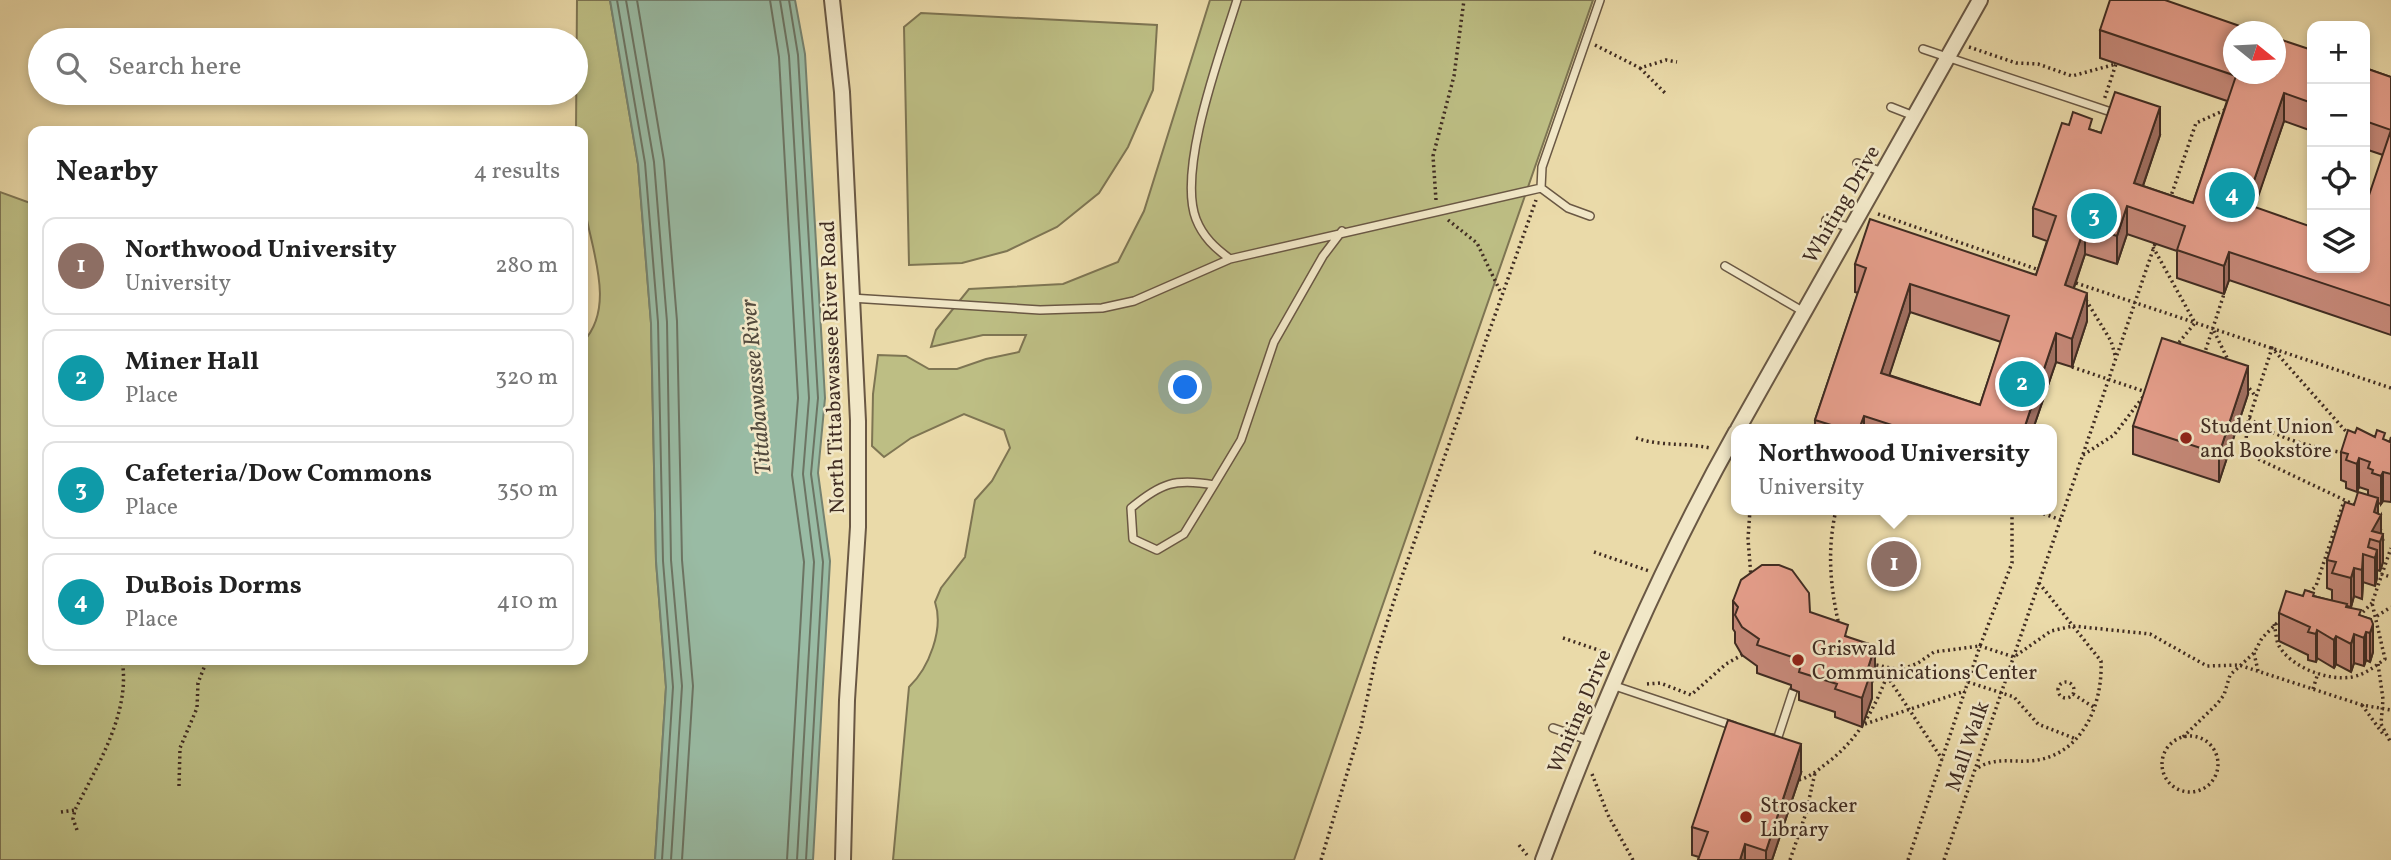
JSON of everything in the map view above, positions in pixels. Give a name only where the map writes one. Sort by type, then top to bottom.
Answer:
[{"type":"street","name":"North Tittabawassee River Road","points":[[832,0],[842,92],[858,421],[858,527],[847,700],[843,860]]},
{"type":"street","name":"Whiting Drive","points":[[1740,424],[1980,0]]},
{"type":"street","name":"Whiting Drive","points":[[1543,860],[1588,740],[1620,666],[1662,575],[1731,441]]},
{"type":"lane","points":[[1230,259],[1210,244],[1196,218],[1192,189],[1196,146],[1237,0]]},
{"type":"lane","points":[[1541,188],[1542,167],[1600,0]]},
{"type":"lane","points":[[1923,49],[2104,109]]},
{"type":"lane","points":[[1891,107],[1915,116]]},
{"type":"lane","points":[[1857,163],[1882,172]]},
{"type":"lane","points":[[851,298],[1040,310],[1102,308],[1135,301],[1230,259],[1343,231],[1541,188],[1568,208],[1590,216]]},
{"type":"lane","points":[[1826,219],[1851,228]]},
{"type":"lane","points":[[1214,485],[1186,480],[1155,488],[1131,508],[1133,539],[1157,550],[1184,534],[1214,485],[1241,440],[1274,342],[1323,256],[1343,231]]},
{"type":"lane","points":[[1725,266],[1804,312]]},
{"type":"lane","points":[[1612,685],[1739,727]]},
{"type":"lane","points":[[1765,736],[1777,740],[1793,691]]},
{"type":"lane","points":[[1553,728],[1588,740]]},
{"type":"path","points":[[1464,0],[1454,76],[1433,156],[1436,210],[1476,243],[1501,293]]},
{"type":"path","points":[[1586,41],[1625,57],[1667,94]]},
{"type":"path","points":[[1968,47],[2016,63],[2038,64],[2072,76],[2116,64],[2104,109]]},
{"type":"path","points":[[1640,68],[1666,60],[1678,62]]},
{"type":"path","points":[[2167,209],[2196,123],[2236,104]]},
{"type":"path","points":[[1321,860],[1361,727],[1376,657],[1501,293],[1541,188]]},
{"type":"path","points":[[1876,213],[2046,273]]},
{"type":"path","points":[[1922,241],[1925,231]]},
{"type":"path","name":"Mall Walk","points":[[1944,860],[2154,246],[2195,323]]},
{"type":"path","points":[[2076,283],[2391,388]]},
{"type":"path","points":[[2082,285],[2085,299],[2111,341],[2116,357]]},
{"type":"path","points":[[2201,365],[2224,294]]},
{"type":"path","points":[[2169,355],[2195,323]]},
{"type":"path","points":[[2213,329],[2234,369]]},
{"type":"path","points":[[2272,348],[2247,425],[2246,442],[2256,458],[2361,507]]},
{"type":"path","points":[[2272,348],[2357,444]]},
{"type":"path","points":[[2071,367],[2146,392],[2151,400]]},
{"type":"path","points":[[2242,378],[2256,397]]},
{"type":"path","points":[[2083,455],[2114,435],[2151,383]]},
{"type":"path","points":[[2249,418],[2285,440],[2301,440],[2351,454]]},
{"type":"path","points":[[2238,423],[2247,425]]},
{"type":"path","points":[[1636,438],[1659,446],[1692,444],[1726,451]]},
{"type":"path","points":[[2302,601],[2316,586],[2344,501]]},
{"type":"path","points":[[1750,515],[1748,539],[1755,586]]},
{"type":"path","points":[[1835,515],[1830,535],[1830,566],[1841,633]]},
{"type":"path","points":[[1908,860],[1980,646],[2012,563],[2012,515]]},
{"type":"path","points":[[2047,515],[2061,520]]},
{"type":"path","points":[[2375,516],[2382,527],[2383,541]]},
{"type":"path","points":[[2351,620],[2362,614],[2372,603],[2390,549],[2375,537]]},
{"type":"path","points":[[1594,552],[1662,575]]},
{"type":"path","points":[[2381,574],[2391,577]]},
{"type":"path","points":[[1975,770],[1992,761],[2044,758],[2061,751],[2076,739],[2096,709],[2102,678],[2101,661],[2039,583]]},
{"type":"path","points":[[2372,603],[2385,659]]},
{"type":"path","points":[[2376,616],[2391,607]]},
{"type":"path","points":[[2183,737],[2192,736],[2210,744],[2218,761],[2213,780],[2199,791],[2189,793],[2172,787],[2162,772],[2161,763],[2168,746],[2183,737],[2224,695],[2231,675],[2286,615]]},
{"type":"path","points":[[2274,625],[2278,645],[2304,668],[2333,678],[2352,677],[2372,670],[2385,659],[2391,659]]},
{"type":"path","points":[[1868,664],[1901,670],[1934,652],[1980,646],[2014,657],[2050,631],[2073,626],[2150,634],[2207,666],[2239,665],[2362,705],[2391,710]]},
{"type":"path","points":[[1563,638],[1612,655],[1630,679],[1645,684],[1660,683],[1690,695],[1726,664],[1742,655]]},
{"type":"path","points":[[2254,653],[2258,671]]},
{"type":"path","points":[[2378,664],[2384,734]]},
{"type":"path","points":[[76,830],[73,819],[75,810],[117,718],[125,685],[123,665]]},
{"type":"path","points":[[179,786],[180,748],[197,708],[198,683],[204,665]]},
{"type":"path","points":[[1799,780],[1835,757],[1865,724],[1890,668]]},
{"type":"path","points":[[2313,689],[2318,673]]},
{"type":"path","points":[[1887,676],[1942,759]]},
{"type":"path","points":[[1968,682],[2014,697],[2038,724],[2076,739]]},
{"type":"path","points":[[2073,694],[2069,698],[2062,697],[2059,687],[2065,682],[2070,683],[2073,694],[2096,709]]},
{"type":"path","points":[[1865,724],[1965,691]]},
{"type":"path","points":[[2362,705],[2374,725],[2391,743]]},
{"type":"path","points":[[1592,771],[1608,815],[1633,860]]},
{"type":"path","points":[[1790,860],[1807,813],[1815,771]]},
{"type":"path","points":[[61,812],[75,810]]},
{"type":"path","points":[[1519,845],[1530,860]]},
{"type":"green space","points":[[577,0],[610,0],[638,164],[651,323],[656,561],[666,687],[655,860],[0,860],[0,192],[28,202],[28,665],[588,665],[588,335],[594,327],[599,309],[600,291],[588,224],[588,126],[576,126],[576,105],[588,105],[588,28],[577,28]]},
{"type":"green space","points":[[1210,0],[1593,0],[1294,860],[893,860],[909,687],[923,670],[933,648],[938,624],[935,602],[941,588],[965,557],[975,500],[992,481],[1010,448],[1004,430],[964,414],[911,438],[884,457],[872,446],[873,394],[878,355],[906,356],[929,369],[957,369],[1019,352],[1026,335],[983,335],[931,347],[936,330],[969,289],[1063,284],[1118,262],[1144,211]]},
{"type":"green space","points":[[921,13],[1157,25],[1153,90],[1128,147],[1099,193],[1057,227],[1007,251],[962,263],[909,265],[904,27]]},
{"type":"water","name":"Tittabawassee River","points":[[610,0],[795,0],[805,54],[825,398],[818,473],[830,561],[813,860],[655,860],[666,687],[656,561],[651,323],[638,164]]},
{"type":"building","points":[[2110,0],[2165,0],[2225,21],[2223,21],[2223,72],[2100,30]]},
{"type":"building","points":[[2286,41],[2307,48],[2307,101],[2284,93],[2246,204],[2307,225],[2307,273],[2370,273],[2370,192],[2391,130],[2391,306],[2229,252],[2224,266],[2177,250],[2185,226],[2127,206],[2117,236],[2085,226],[2065,285],[2087,293],[2072,339],[2056,333],[2026,424],[1889,424],[1864,416],[1861,424],[1828,424],[1815,420],[1866,268],[1855,264],[1870,219],[2036,275],[2056,216],[2033,208],[2062,123],[2069,125],[2073,112],[2092,119],[2089,129],[2101,133],[2115,92],[2160,107],[2134,183],[2193,203],[2233,84],[2286,84]],"holes":[[[1910,284],[2009,316],[1980,405],[1881,373]]]},
{"type":"building","points":[[2370,70],[2391,77],[2391,130],[2370,123]]},
{"type":"building","name":"Student Union and Bookstore","points":[[2162,338],[2248,366],[2219,454],[2133,426]]},
{"type":"building","points":[[2357,428],[2375,437],[2377,430],[2385,433],[2383,439],[2390,442],[2391,437],[2391,474],[2383,472],[2381,476],[2372,473],[2373,470],[2368,468],[2370,462],[2359,458],[2357,464],[2346,460],[2348,454],[2341,452],[2348,430],[2355,433]]},
{"type":"building","points":[[2358,492],[2378,498],[2374,512],[2381,515],[2372,531],[2383,534],[2380,542],[2370,539],[2368,547],[2377,550],[2375,558],[2363,554],[2362,570],[2354,568],[2351,578],[2332,573],[2336,562],[2327,560],[2345,502],[2354,505]]},
{"type":"building","points":[[1762,565],[1779,565],[1792,570],[1809,593],[1810,612],[1848,625],[1845,636],[1875,646],[1868,668],[1872,669],[1862,698],[1835,689],[1837,684],[1799,672],[1801,664],[1791,661],[1792,657],[1757,645],[1759,639],[1742,627],[1735,615],[1738,607],[1733,601],[1741,580]]},
{"type":"building","points":[[2305,590],[2314,593],[2313,596],[2361,610],[2359,615],[2371,619],[2373,624],[2370,633],[2366,632],[2364,638],[2354,634],[2351,644],[2336,636],[2334,640],[2317,630],[2316,634],[2308,632],[2310,627],[2279,613],[2286,591],[2303,596]]},
{"type":"building","name":"Strosacker Library","points":[[1728,720],[1801,744],[1766,851],[1745,844],[1740,860],[1698,860],[1708,832],[1692,827]]},
{"type":"place","name":"DuBois Dorms","points":[[2232,195]]},
{"type":"place","name":"Cafeteria/Dow Commons","points":[[2094,216]]},
{"type":"place","name":"Miner Hall","points":[[2022,384]]},
{"type":"place","name":"Student Union and Bookstore","points":[[2186,438]]},
{"type":"place","name":"Northwood University","points":[[1894,564]]},
{"type":"place","name":"Griswald Communications Center","points":[[1798,660]]},
{"type":"place","name":"Strosacker Library","points":[[1746,817]]}]
